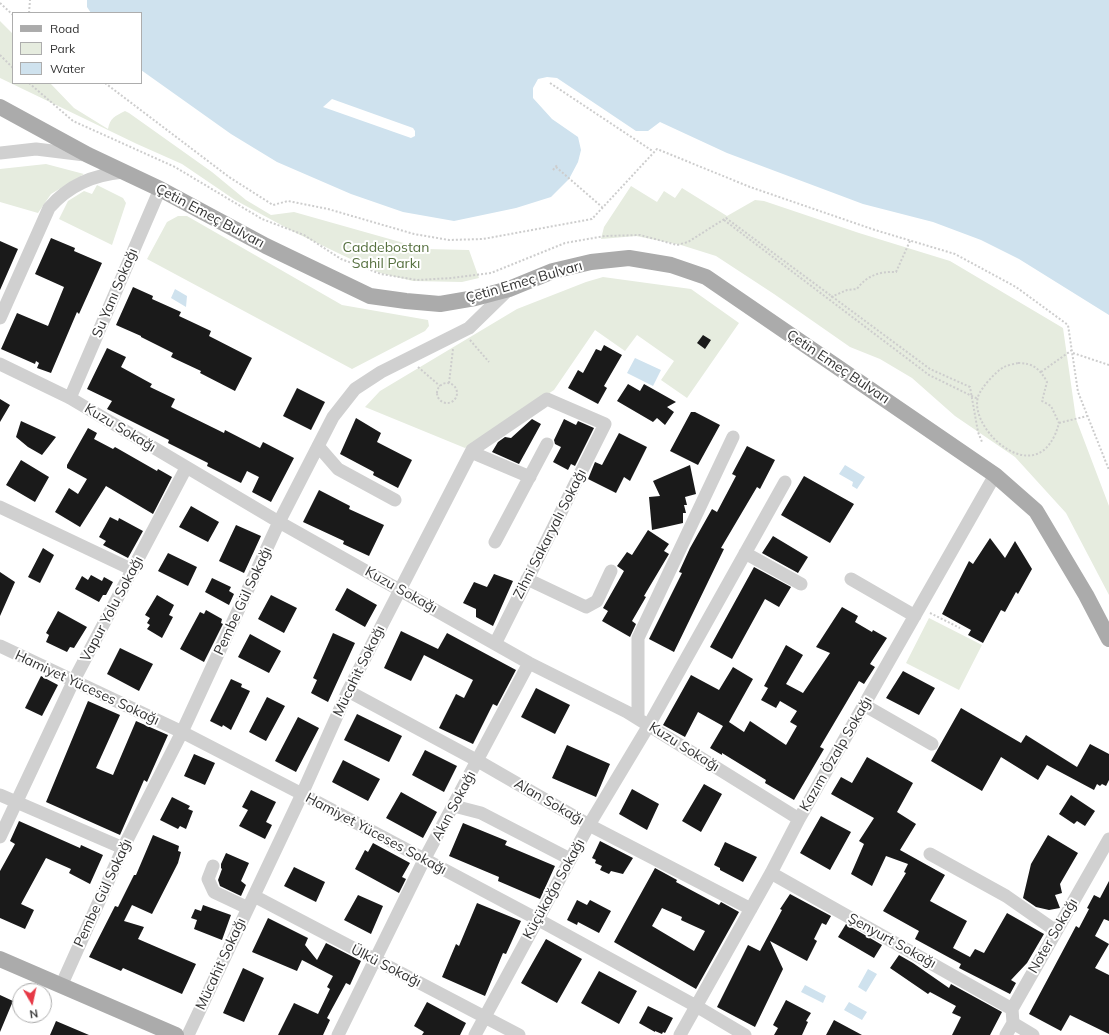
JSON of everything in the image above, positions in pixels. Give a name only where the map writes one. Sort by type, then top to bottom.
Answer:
[{"type":"main road","name":"Çetin Emeç Bulvarı","points":[[0,107],[88,155],[160,189],[266,246],[370,296],[406,302],[440,304],[475,298],[509,289],[553,271],[591,262],[629,258],[671,264],[706,277],[995,475],[1036,511],[1086,595],[1109,639]]},
{"type":"main road","points":[[0,959],[176,1035]]},
{"type":"street","points":[[0,153],[36,149],[88,155]]},
{"type":"street","points":[[0,318],[49,208],[59,197],[73,186],[95,176],[123,172]]},
{"type":"street","name":"Su Yanı Sokağı","points":[[70,398],[160,189]]},
{"type":"street","name":"Pembe Gül Sokağı","points":[[60,986],[123,848],[182,732],[279,522],[333,417],[355,390],[381,372],[469,328],[509,289]]},
{"type":"street","name":"Kuzu Sokağı","points":[[0,364],[70,398],[279,522],[529,663],[643,722],[799,819]]},
{"type":"street","name":"Mücahit Sokağı","points":[[188,1035],[302,794],[348,692],[471,452],[547,399],[605,424]]},
{"type":"street","name":"Zihni Sakaryalı Sokağı","points":[[495,644],[605,424]]},
{"type":"street","points":[[643,722],[638,638],[733,437]]},
{"type":"street","points":[[495,542],[548,444]]},
{"type":"street","points":[[318,446],[338,469],[395,500]]},
{"type":"street","points":[[471,452],[530,477]]},
{"type":"street","name":"Vapur Yolu Sokağı","points":[[0,838],[73,682],[186,468]]},
{"type":"street","name":"Kazım Özalp Sokağı","points":[[680,1035],[772,873],[799,819],[995,475]]},
{"type":"street","name":"Küçükağa Sokağı","points":[[475,1035],[643,722],[745,553],[785,482]]},
{"type":"street","points":[[0,507],[133,570]]},
{"type":"street","points":[[745,553],[801,584]]},
{"type":"street","points":[[527,579],[586,607],[597,601],[611,571]]},
{"type":"street","points":[[851,579],[918,612]]},
{"type":"street","name":"Hamiyet Yüceses Sokağı","points":[[0,646],[73,682],[182,732],[302,794],[537,919],[696,1006],[745,1035]]},
{"type":"street","name":"Akın Sokağı","points":[[338,1035],[424,860],[529,663]]},
{"type":"street","name":"Alan Sokağı","points":[[348,692],[478,761],[589,824],[751,909]]},
{"type":"street","points":[[864,705],[932,744]]},
{"type":"street","points":[[0,795],[123,848]]},
{"type":"street","points":[[454,806],[481,813],[570,859]]},
{"type":"street","name":"Noter Sokağı","points":[[1012,1009],[1109,839]]},
{"type":"street","points":[[930,854],[1006,896],[1056,931]]},
{"type":"street","name":"Ülkü Sokağı","points":[[213,866],[208,879],[214,892],[251,902],[375,961],[485,1016],[519,1035]]},
{"type":"street","name":"Şenyurt Sokağı","points":[[772,873],[1012,1009]]},
{"type":"street","points":[[1006,1035],[1013,1023],[1012,1009]]},
{"type":"street","points":[[1013,1023],[1033,1035]]},
{"type":"path","points":[[30,0],[30,12]]},
{"type":"path","points":[[0,3],[12,14]]},
{"type":"path","points":[[0,55],[12,67]]},
{"type":"path","points":[[29,84],[73,121],[175,167],[262,219],[304,236],[340,258],[381,274],[417,280],[452,278],[491,273],[565,243],[605,236],[640,234],[677,245],[688,242],[724,220],[929,375],[978,399]]},
{"type":"path","points":[[106,84],[229,177],[273,205],[288,201],[328,209],[414,234],[449,240],[483,239],[592,218],[657,149],[750,187],[910,241],[955,254],[1016,287],[1065,321],[1070,330],[1078,392],[1109,470]]},
{"type":"path","points":[[550,84],[654,152]]},
{"type":"path","points":[[553,170],[558,164]]},
{"type":"path","points":[[556,167],[602,207]]},
{"type":"path","points":[[829,298],[847,290],[857,289],[863,280],[874,274],[896,272],[910,241]]},
{"type":"path","points":[[829,298],[930,369],[970,387],[978,432],[982,442]]},
{"type":"path","points":[[458,333],[489,362]]},
{"type":"path","points":[[449,383],[458,333]]},
{"type":"path","points":[[1073,351],[1109,366]]},
{"type":"path","points":[[1041,372],[1073,351]]},
{"type":"path","points":[[408,358],[440,386]]},
{"type":"path","points":[[1018,363],[1029,363],[1041,372],[1047,382],[1042,401],[1051,406],[1059,423],[1053,439],[1045,449],[1024,456],[1015,454],[994,440],[978,413],[978,399],[993,376],[1004,367],[1018,363]]},
{"type":"path","points":[[449,383],[454,387],[457,393],[454,399],[448,402],[442,402],[438,397],[437,392],[440,386],[449,383]]},
{"type":"path","points":[[1059,423],[1087,416]]},
{"type":"path","points":[[918,612],[960,628]]},
{"type":"green space","name":"Caddebostan Sahil Parkı","points":[[0,21],[12,33],[12,84],[0,78]]},
{"type":"green space","name":"Caddebostan Sahil Parkı","points":[[12,84],[51,84],[74,108],[108,129],[110,122],[116,116],[125,111],[129,113],[212,172],[246,200],[271,215],[294,212],[425,249],[469,250],[479,278],[462,282],[413,281],[380,273],[296,233],[235,200],[182,164]]},
{"type":"green space","points":[[46,164],[84,174],[51,194],[38,213],[0,202],[0,169]]},
{"type":"green space","points":[[97,185],[123,198],[126,203],[112,245],[59,219],[68,201],[84,191],[92,194]]},
{"type":"green space","points":[[631,186],[657,202],[664,191],[675,198],[682,188],[727,216],[755,200],[764,201],[859,233],[950,261],[1063,328],[1076,419],[1109,506],[1109,595],[1066,513],[1015,457],[955,416],[912,378],[880,359],[850,347],[716,256],[681,245],[636,236],[601,239],[604,227]]},
{"type":"green space","points":[[178,216],[187,216],[342,305],[428,320],[429,326],[425,331],[352,369],[147,259],[167,222]]},
{"type":"green space","points":[[603,277],[691,289],[739,323],[687,398],[661,380],[674,361],[637,335],[625,351],[595,330],[554,390],[465,448],[365,407],[380,391],[517,309],[586,282]]},
{"type":"green space","points":[[929,618],[982,645],[959,690],[906,663]]},
{"type":"water","points":[[87,0],[1109,0],[1109,315],[1019,259],[981,240],[933,222],[863,204],[727,153],[660,122],[648,131],[636,131],[557,78],[547,77],[538,79],[533,88],[533,98],[552,119],[578,137],[581,150],[578,162],[569,179],[551,197],[516,208],[454,221],[403,212],[351,194],[277,162],[231,134],[142,71],[142,12],[90,12],[87,7]]},
{"type":"water","points":[[175,289],[187,296],[186,307],[171,298]]},
{"type":"water","points":[[635,358],[661,370],[653,386],[627,373]]},
{"type":"water","points":[[845,465],[865,477],[857,489],[852,486],[853,482],[839,474]]},
{"type":"water","points":[[868,969],[877,974],[866,992],[858,987]]},
{"type":"water","points":[[805,985],[826,996],[823,1003],[801,992]]},
{"type":"water","points":[[849,1002],[867,1012],[862,1020],[844,1010]]},
{"type":"pier","points":[[332,99],[413,128],[415,131],[415,136],[411,138],[323,107]]},
{"type":"building","points":[[51,238],[75,248],[74,251],[102,263],[79,314],[77,312],[51,373],[37,368],[39,363],[36,361],[35,364],[1,349],[17,313],[48,326],[64,287],[35,274]]},
{"type":"building","points":[[0,241],[18,249],[0,290]]},
{"type":"building","points":[[133,287],[153,296],[152,299],[181,312],[179,316],[211,331],[209,336],[252,358],[235,391],[200,373],[201,371],[171,357],[173,353],[116,325]]},
{"type":"building","points":[[703,335],[711,340],[705,349],[697,343]]},
{"type":"building","points":[[604,345],[622,355],[604,386],[607,388],[598,404],[568,388],[578,370],[583,373],[596,349],[601,351]]},
{"type":"building","points":[[107,348],[126,357],[121,367],[152,384],[150,387],[175,399],[171,407],[224,433],[225,430],[260,448],[263,442],[294,458],[271,502],[252,492],[259,477],[247,471],[241,483],[207,466],[208,463],[168,443],[169,440],[107,409],[112,401],[87,389]]},
{"type":"building","points":[[628,384],[640,391],[644,384],[676,402],[667,407],[674,412],[665,425],[657,418],[653,422],[617,401]]},
{"type":"building","points":[[297,388],[325,402],[311,430],[283,416]]},
{"type":"building","points":[[0,399],[10,405],[0,422]]},
{"type":"building","points":[[691,412],[695,412],[720,425],[698,465],[670,451]]},
{"type":"building","points":[[356,418],[381,433],[377,442],[412,460],[398,488],[373,475],[374,472],[340,454]]},
{"type":"building","points":[[532,419],[541,424],[519,464],[492,452],[498,442],[505,437],[511,438]]},
{"type":"building","points":[[564,419],[576,425],[578,421],[594,428],[575,466],[571,464],[568,470],[553,462],[561,447],[555,444],[554,440]]},
{"type":"building","points":[[21,421],[56,437],[42,455],[28,447],[16,437]]},
{"type":"building","points":[[88,428],[97,433],[94,439],[113,449],[115,447],[157,471],[158,469],[172,477],[153,514],[106,486],[80,527],[55,512],[69,488],[78,494],[87,479],[67,468],[67,465]]},
{"type":"building","points":[[619,433],[647,447],[630,481],[624,477],[616,493],[588,479],[595,462],[602,465]]},
{"type":"building","points":[[747,446],[775,460],[760,489],[757,487],[721,548],[724,549],[674,652],[649,639],[682,573],[679,572],[690,548],[712,509],[717,512],[736,476],[732,474]]},
{"type":"building","points":[[21,460],[49,477],[35,502],[6,485]]},
{"type":"building","points":[[690,465],[696,494],[685,497],[687,505],[684,505],[686,513],[683,513],[683,523],[652,530],[649,497],[660,496],[653,481]]},
{"type":"building","points":[[804,476],[854,504],[830,543],[781,515]]},
{"type":"building","points":[[319,490],[350,506],[349,509],[384,525],[369,556],[343,544],[344,541],[303,522]]},
{"type":"building","points":[[191,506],[219,522],[208,542],[179,527]]},
{"type":"building","points":[[110,517],[118,521],[119,518],[143,531],[128,558],[103,545],[106,541],[99,537]]},
{"type":"building","points":[[236,525],[261,536],[244,573],[219,561]]},
{"type":"building","points":[[648,530],[669,544],[664,551],[669,554],[644,596],[646,597],[632,621],[636,624],[630,637],[602,621],[608,611],[603,608],[624,571],[617,566],[627,552],[632,555]]},
{"type":"building","points":[[773,536],[808,557],[798,573],[762,553]]},
{"type":"building","points":[[990,538],[1005,558],[1015,541],[1032,569],[1018,594],[1016,592],[1005,612],[1001,610],[983,643],[968,635],[971,630],[942,614],[969,561],[973,564]]},
{"type":"building","points":[[43,548],[54,555],[40,583],[28,577]]},
{"type":"building","points":[[168,553],[197,567],[188,586],[158,571]]},
{"type":"building","points":[[754,567],[791,587],[779,607],[765,599],[732,659],[710,647]]},
{"type":"building","points":[[0,572],[15,582],[0,616]]},
{"type":"building","points":[[494,574],[513,581],[493,626],[476,617],[476,609],[463,603],[474,582],[487,587]]},
{"type":"building","points":[[91,575],[102,581],[104,577],[113,582],[106,595],[103,595],[99,602],[75,589],[82,576],[88,580]]},
{"type":"building","points":[[212,578],[231,587],[229,591],[234,594],[229,605],[205,592]]},
{"type":"building","points":[[347,588],[377,605],[365,627],[335,610]]},
{"type":"building","points":[[157,595],[174,605],[169,615],[173,617],[162,638],[147,629],[150,625],[147,623],[150,618],[145,615]]},
{"type":"building","points":[[271,595],[297,608],[284,633],[258,619]]},
{"type":"building","points":[[842,607],[858,616],[855,622],[872,632],[873,630],[887,638],[870,664],[875,667],[864,684],[859,681],[820,747],[824,749],[794,800],[765,783],[766,780],[722,753],[722,755],[710,748],[723,726],[698,712],[685,737],[663,725],[691,675],[719,690],[733,667],[753,679],[729,722],[744,732],[750,721],[786,745],[797,726],[790,722],[797,711],[780,701],[776,708],[761,700],[768,688],[764,686],[786,645],[803,655],[786,684],[803,693],[830,653],[816,647]]},
{"type":"building","points":[[206,610],[222,619],[221,623],[223,624],[204,662],[180,649],[200,612],[204,614]]},
{"type":"building","points":[[58,611],[87,627],[74,648],[70,647],[67,652],[46,642],[49,635],[46,633]]},
{"type":"building","points":[[401,631],[438,649],[447,633],[516,670],[497,706],[493,704],[473,744],[439,728],[456,694],[464,698],[473,680],[424,655],[411,681],[384,668]]},
{"type":"building","points":[[333,633],[355,643],[328,702],[311,693],[317,680],[313,678]]},
{"type":"building","points":[[250,634],[281,651],[269,673],[238,657]]},
{"type":"building","points":[[120,648],[153,664],[139,691],[107,674]]},
{"type":"building","points":[[903,671],[935,688],[919,715],[886,698]]},
{"type":"building","points":[[41,676],[58,685],[42,716],[25,708]]},
{"type":"building","points":[[231,679],[242,684],[241,687],[250,691],[231,730],[223,725],[222,727],[210,721]]},
{"type":"building","points":[[536,688],[570,705],[555,734],[521,717]]},
{"type":"building","points":[[267,697],[285,706],[266,741],[249,732]]},
{"type":"building","points":[[88,701],[120,715],[96,768],[113,775],[136,721],[168,735],[147,782],[144,780],[120,835],[46,802]]},
{"type":"building","points":[[961,708],[1021,743],[1026,735],[1077,767],[1090,744],[1109,754],[1109,780],[1106,786],[1102,784],[1100,786],[1097,784],[1094,790],[1047,765],[1038,780],[1001,757],[982,791],[931,761]]},
{"type":"building","points":[[357,714],[402,736],[389,762],[344,740]]},
{"type":"building","points":[[298,717],[319,728],[296,772],[275,761]]},
{"type":"building","points":[[567,745],[610,764],[596,797],[552,778]]},
{"type":"building","points":[[425,750],[457,766],[444,792],[412,775]]},
{"type":"building","points":[[194,754],[215,763],[205,785],[184,776]]},
{"type":"building","points":[[867,757],[913,783],[897,812],[916,824],[900,850],[945,875],[930,901],[967,921],[953,948],[970,957],[975,949],[984,953],[1007,913],[1044,934],[1027,963],[1011,980],[1016,983],[1010,994],[959,968],[961,964],[915,939],[919,931],[883,911],[906,873],[904,872],[908,864],[886,856],[872,886],[851,874],[864,844],[859,841],[874,818],[831,794],[841,777],[852,783]]},
{"type":"building","points":[[343,760],[380,779],[368,801],[332,782]]},
{"type":"building","points":[[704,784],[722,794],[701,832],[682,821]]},
{"type":"building","points":[[632,789],[659,804],[647,830],[619,814]]},
{"type":"building","points":[[251,790],[276,802],[266,822],[272,825],[265,839],[239,826],[248,810],[242,807]]},
{"type":"building","points":[[401,792],[437,812],[423,838],[386,818]]},
{"type":"building","points":[[1071,795],[1095,811],[1085,826],[1077,821],[1074,824],[1059,814]]},
{"type":"building","points":[[172,797],[190,806],[188,809],[193,811],[186,829],[180,826],[178,829],[160,820]]},
{"type":"building","points":[[821,816],[851,832],[830,870],[800,853]]},
{"type":"building","points":[[19,821],[80,848],[81,845],[103,855],[90,884],[69,873],[71,869],[46,858],[21,904],[34,910],[25,929],[0,918],[0,871],[15,844],[10,841]]},
{"type":"building","points":[[463,823],[507,841],[505,845],[555,866],[540,899],[498,881],[499,877],[449,856]]},
{"type":"building","points":[[153,835],[179,846],[178,851],[181,852],[178,863],[152,914],[132,905],[124,921],[144,927],[138,939],[196,964],[182,994],[123,968],[121,971],[89,957],[115,906],[118,907],[134,875],[136,875]]},
{"type":"building","points":[[1048,835],[1078,853],[1060,884],[1062,893],[1055,895],[1060,908],[1049,910],[1036,907],[1023,898],[1031,864]]},
{"type":"building","points":[[600,841],[633,858],[623,874],[611,871],[609,874],[600,870],[602,866],[595,863],[596,860],[592,858]]},
{"type":"building","points":[[725,842],[757,857],[743,882],[720,870],[720,868],[714,865]]},
{"type":"building","points":[[373,843],[410,863],[402,877],[406,879],[399,893],[355,869],[365,850],[368,852]]},
{"type":"building","points":[[226,853],[249,863],[241,881],[246,885],[241,896],[220,886],[218,880],[222,869],[221,864]]},
{"type":"building","points":[[294,867],[325,882],[316,902],[284,886]]},
{"type":"building","points":[[655,868],[677,880],[676,882],[719,905],[721,902],[739,912],[696,989],[614,942]],"holes":[[[662,908],[682,917],[681,920],[705,931],[694,951],[652,926]]]},
{"type":"building","points":[[1109,881],[1109,921],[1104,919],[1095,936],[1109,944],[1095,968],[1109,975],[1109,1034],[1070,1015],[1061,1031],[1029,1014],[1076,926],[1079,928],[1089,909],[1087,908],[1094,895],[1100,898]]},
{"type":"building","points":[[790,894],[831,916],[826,925],[822,923],[814,939],[817,941],[807,961],[770,941],[783,969],[755,1027],[717,1007],[748,945],[760,951],[782,910],[780,909]]},
{"type":"building","points":[[358,895],[383,906],[371,934],[344,920]]},
{"type":"building","points":[[577,900],[587,905],[590,900],[611,911],[599,933],[578,922],[577,925],[567,920]]},
{"type":"building","points":[[477,903],[521,921],[506,954],[503,953],[485,996],[442,977],[456,944],[459,946]]},
{"type":"building","points":[[203,905],[231,915],[222,940],[194,929],[197,920],[191,918],[195,909],[201,911]]},
{"type":"building","points":[[268,918],[308,938],[305,945],[317,960],[326,943],[361,961],[350,985],[346,983],[327,1018],[330,1020],[323,1035],[278,1035],[294,1003],[318,1014],[330,989],[327,987],[333,976],[302,960],[297,971],[252,952]]},
{"type":"building","points":[[846,924],[882,945],[874,958],[838,937]]},
{"type":"building","points":[[546,939],[582,959],[557,1003],[521,983]]},
{"type":"building","points":[[899,955],[949,988],[951,984],[1002,1012],[990,1035],[952,1035],[961,1017],[952,1013],[956,1006],[930,992],[928,994],[890,968]]},
{"type":"building","points":[[243,968],[264,978],[244,1022],[223,1013]]},
{"type":"building","points":[[599,971],[637,991],[619,1024],[581,1003]]},
{"type":"building","points":[[0,995],[12,1001],[12,1003],[0,1032]]},
{"type":"building","points":[[786,1000],[811,1013],[806,1021],[808,1022],[802,1035],[774,1035],[778,1028],[773,1025]]},
{"type":"building","points":[[427,1002],[466,1023],[460,1035],[422,1035],[424,1032],[414,1026]]},
{"type":"building","points":[[648,1006],[673,1018],[665,1033],[663,1032],[662,1034],[655,1032],[639,1023]]},
{"type":"building","points":[[834,1020],[862,1035],[826,1035]]},
{"type":"building","points":[[56,1021],[89,1035],[50,1035]]}]
